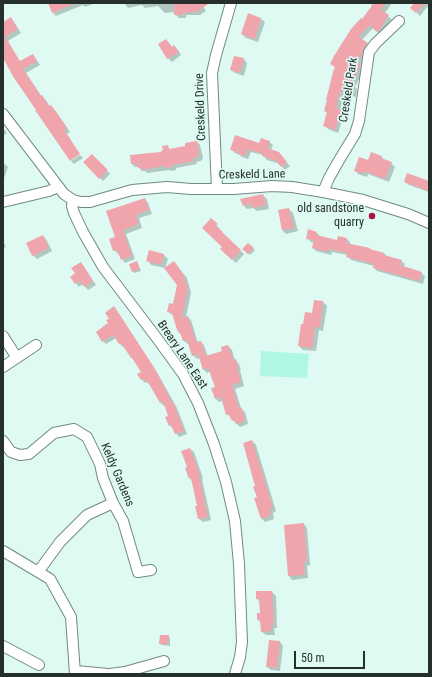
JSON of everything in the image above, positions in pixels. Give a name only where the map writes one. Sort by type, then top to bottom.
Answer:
[{"type":"street","name":"Creskeld Drive","points":[[217,189],[212,73],[231,3]]},
{"type":"street","name":"Creskeld Park","points":[[323,192],[332,172],[355,134],[369,52],[375,44],[399,21]]},
{"type":"street","points":[[3,114],[58,188],[73,200]]},
{"type":"street","name":"Creskeld Lane","points":[[73,200],[90,202],[132,190],[167,187],[217,189],[272,186],[292,187],[364,200],[408,214],[429,223]]},
{"type":"street","points":[[3,202],[58,188]]},
{"type":"street","name":"Breary Lane East","points":[[73,200],[72,206],[74,213],[103,267],[183,374],[198,403],[214,444],[226,482],[235,521],[239,564],[242,642],[240,657],[235,674]]},
{"type":"street","points":[[3,336],[17,358]]},
{"type":"street","points":[[3,367],[36,345]]},
{"type":"street","name":"Keldy Gardens","points":[[3,441],[11,452],[20,455],[29,454],[54,433],[74,429],[87,437],[100,464],[103,478],[123,521],[133,572],[151,570]]},
{"type":"street","points":[[38,572],[60,542],[87,515],[114,503]]},
{"type":"street","points":[[3,551],[50,579],[71,617],[75,672],[109,674],[124,672],[164,661]]},
{"type":"street","points":[[3,646],[39,665]]},
{"type":"green space","points":[[261,351],[309,354],[307,378],[260,376]]},
{"type":"building","points":[[48,3],[76,3],[52,13]]},
{"type":"building","points":[[174,3],[210,3],[196,12],[183,13],[183,15],[174,15]]},
{"type":"building","points":[[374,3],[386,3],[381,10],[389,15],[382,25],[383,26],[377,32],[369,25],[359,37],[368,43],[357,62],[361,64],[352,84],[354,84],[352,94],[340,91],[336,108],[344,111],[342,119],[339,118],[335,130],[323,126],[327,112],[324,111],[326,100],[335,67],[330,64],[351,29],[361,18],[362,19]]},
{"type":"building","points":[[414,3],[425,3],[416,13],[410,8]]},
{"type":"building","points":[[248,13],[261,18],[255,39],[241,34]]},
{"type":"building","points":[[11,17],[18,29],[5,37],[20,61],[33,54],[37,61],[23,69],[41,96],[42,95],[49,106],[51,105],[67,128],[64,130],[80,154],[70,161],[14,78],[3,58],[3,22]]},
{"type":"building","points":[[166,39],[172,47],[174,45],[179,52],[167,59],[158,44]]},
{"type":"building","points":[[234,56],[244,58],[240,73],[230,70]]},
{"type":"building","points":[[235,135],[259,143],[261,138],[270,141],[267,148],[279,152],[287,162],[281,167],[276,161],[262,156],[263,154],[247,149],[245,156],[237,154],[238,152],[230,150]]},
{"type":"building","points":[[197,141],[199,154],[198,157],[193,158],[194,161],[172,165],[173,167],[166,168],[165,166],[142,170],[142,168],[138,168],[137,164],[131,164],[130,155],[161,152],[163,150],[162,146],[168,145],[169,149],[185,146],[185,143]]},
{"type":"building","points":[[371,152],[392,162],[385,179],[364,171],[363,174],[354,171],[359,157],[368,160]]},
{"type":"building","points":[[92,154],[108,170],[99,179],[83,162]]},
{"type":"building","points":[[407,173],[429,181],[429,191],[404,182]]},
{"type":"building","points":[[263,194],[266,205],[252,208],[251,204],[243,206],[240,199]]},
{"type":"building","points":[[145,198],[149,210],[136,215],[139,224],[123,230],[132,256],[121,260],[117,250],[113,251],[109,239],[115,237],[106,211]]},
{"type":"building","points":[[289,208],[294,228],[282,230],[278,210]]},
{"type":"building","points":[[211,218],[218,224],[216,226],[241,250],[232,260],[220,249],[222,247],[202,228]]},
{"type":"building","points":[[308,229],[317,232],[316,235],[337,240],[338,236],[347,238],[346,243],[370,248],[384,253],[384,255],[402,260],[400,265],[422,272],[419,281],[373,268],[374,264],[346,257],[347,253],[328,249],[328,252],[312,248],[314,240],[306,239]]},
{"type":"building","points":[[43,235],[49,248],[32,256],[26,243]]},
{"type":"building","points":[[248,243],[254,248],[248,254],[242,249]]},
{"type":"building","points":[[149,250],[164,254],[161,265],[146,261]]},
{"type":"building","points":[[137,261],[140,269],[132,272],[129,264]]},
{"type":"building","points":[[174,261],[183,274],[188,288],[182,318],[188,316],[196,342],[201,341],[206,356],[222,351],[221,347],[228,345],[233,360],[236,359],[241,382],[232,385],[239,408],[241,407],[245,421],[236,424],[234,420],[232,421],[229,414],[226,415],[221,397],[215,399],[211,388],[215,387],[208,368],[203,370],[198,354],[192,356],[187,340],[183,341],[179,329],[178,333],[172,313],[167,312],[169,303],[173,304],[177,285],[164,268]]},
{"type":"building","points":[[81,262],[93,281],[84,287],[80,281],[75,284],[70,277],[75,273],[71,268]]},
{"type":"building","points":[[314,300],[323,301],[320,327],[315,327],[312,348],[298,346],[301,324],[303,324],[305,312],[312,313]]},
{"type":"building","points":[[114,306],[155,369],[174,404],[184,431],[175,434],[171,425],[169,426],[165,417],[168,416],[163,401],[160,403],[148,382],[147,383],[144,379],[141,380],[137,374],[141,372],[121,343],[119,344],[113,335],[102,342],[96,332],[108,323],[106,320],[109,319],[105,313]]},
{"type":"building","points":[[252,440],[273,508],[270,509],[271,515],[261,519],[254,498],[257,497],[253,487],[255,486],[243,443]]},
{"type":"building","points":[[190,448],[200,475],[208,517],[198,519],[195,506],[197,506],[191,478],[189,479],[185,468],[187,467],[181,451]]},
{"type":"building","points":[[304,523],[307,562],[304,562],[305,575],[288,576],[284,525]]},
{"type":"building","points":[[256,591],[272,591],[274,625],[271,625],[272,631],[261,632],[260,620],[257,620],[257,613],[260,613],[259,599],[256,599]]},
{"type":"building","points":[[160,635],[169,635],[168,644],[159,644]]},
{"type":"building","points":[[269,640],[280,641],[277,668],[266,667]]},
{"type":"place","name":"old sandstone quarry","points":[[372,216]]}]
